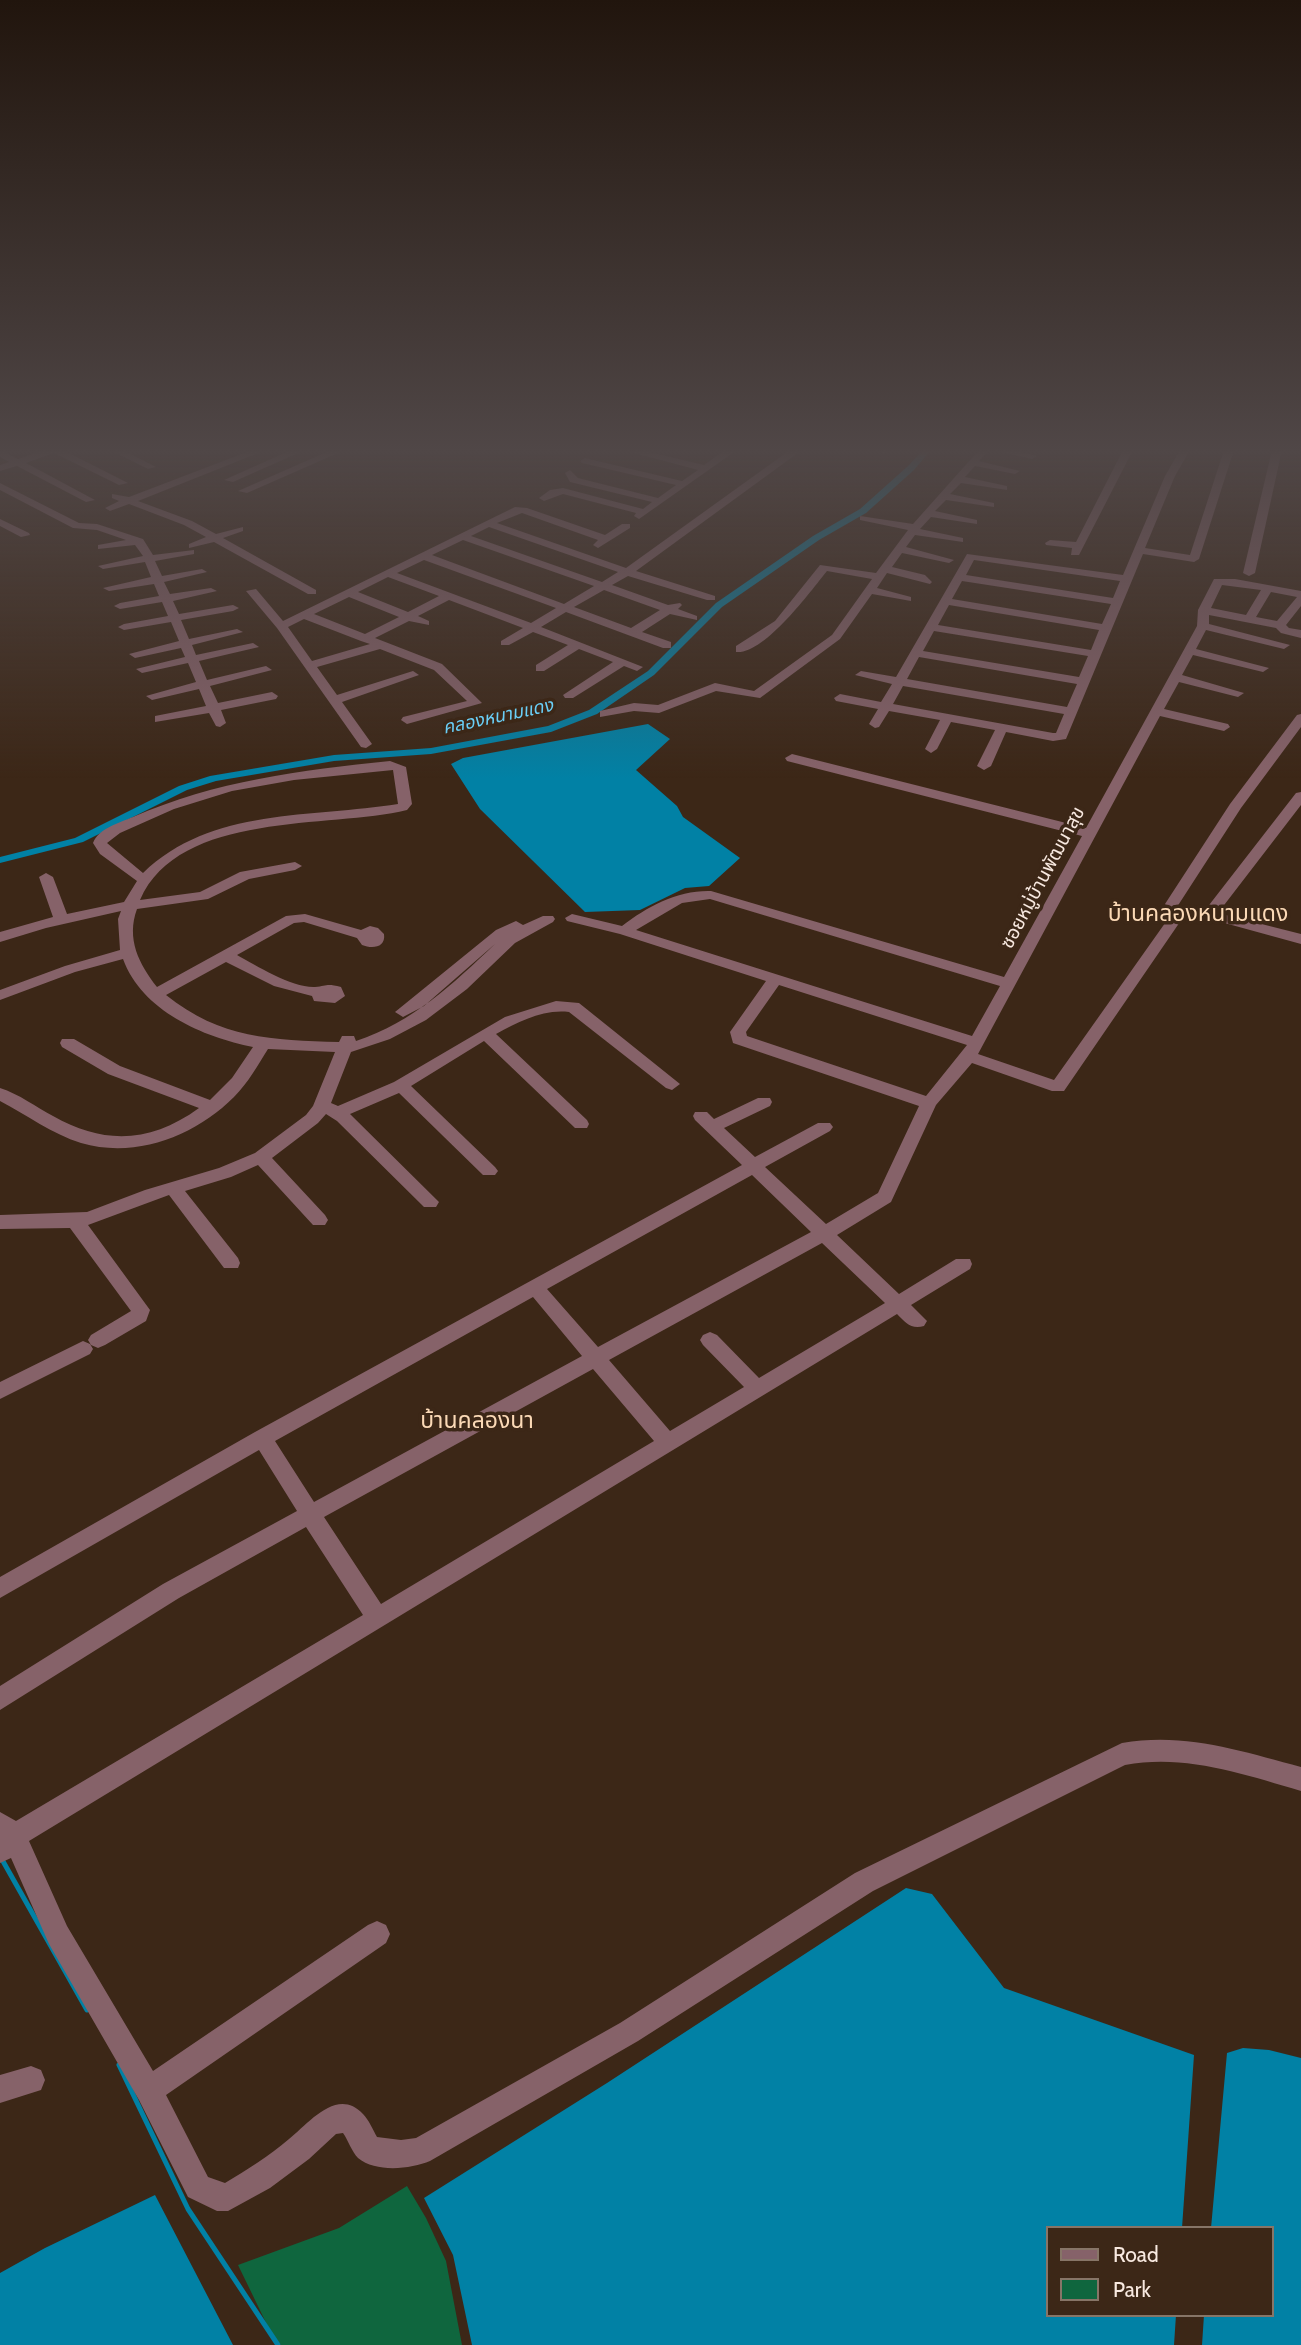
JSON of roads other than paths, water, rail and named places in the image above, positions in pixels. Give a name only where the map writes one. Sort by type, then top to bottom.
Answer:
[{"type":"street","points":[[103,566],[147,559]]},
{"type":"street","points":[[150,559],[220,723]]},
{"type":"street","points":[[255,559],[312,592]]},
{"type":"street","points":[[281,626],[415,559]]},
{"type":"street","points":[[436,559],[667,645]]},
{"type":"street","points":[[528,559],[693,618]]},
{"type":"street","points":[[555,569],[571,559]]},
{"type":"street","points":[[592,559],[711,598]]},
{"type":"street","points":[[506,643],[647,559]]},
{"type":"street","points":[[604,714],[634,707],[659,709],[715,687],[756,695],[832,642],[891,559]]},
{"type":"street","points":[[942,559],[949,561]]},
{"type":"street","points":[[875,724],[969,559]]},
{"type":"street","points":[[1006,559],[1127,579]]},
{"type":"street","points":[[840,698],[1058,737],[1063,734],[1135,559]]},
{"type":"street","points":[[1249,573],[1252,559]]},
{"type":"street","points":[[740,649],[783,619],[824,567],[921,577],[926,582]]},
{"type":"street","points":[[109,588],[202,572]]},
{"type":"street","points":[[388,573],[636,667]]},
{"type":"street","points":[[959,577],[1118,602]]},
{"type":"street","name":"ซอยหมู่บ้านพัฒนาสุข","points":[[0,1699],[171,1591],[878,1204],[885,1197],[929,1103],[972,1049],[1190,651],[1203,626],[1204,610],[1218,581],[1268,587],[1301,597]]},
{"type":"street","points":[[1249,619],[1268,587]]},
{"type":"street","points":[[870,590],[906,599]]},
{"type":"street","points":[[120,606],[211,591]]},
{"type":"street","points":[[252,592],[281,626],[366,744]]},
{"type":"street","points":[[350,593],[425,623]]},
{"type":"street","points":[[633,632],[693,593]]},
{"type":"street","points":[[365,639],[448,596]]},
{"type":"street","points":[[1280,625],[1301,597]]},
{"type":"street","points":[[945,601],[1106,628]]},
{"type":"street","points":[[124,627],[233,608]]},
{"type":"street","points":[[1204,610],[1280,625],[1285,631],[1301,634]]},
{"type":"street","points":[[305,615],[438,667],[476,703],[407,720]]},
{"type":"street","points":[[1203,626],[1284,645]]},
{"type":"street","points":[[930,627],[1096,654]]},
{"type":"street","points":[[135,654],[237,632]]},
{"type":"street","points":[[309,666],[380,645]]},
{"type":"street","points":[[540,668],[577,645]]},
{"type":"street","points":[[142,669],[253,647]]},
{"type":"street","points":[[1190,651],[1262,668]]},
{"type":"street","points":[[915,653],[1085,682]]},
{"type":"street","points":[[569,695],[622,662]]},
{"type":"street","points":[[152,696],[267,670]]},
{"type":"street","points":[[861,675],[1072,712]]},
{"type":"street","points":[[334,701],[413,676]]},
{"type":"street","points":[[1175,678],[1238,693]]},
{"type":"street","points":[[159,719],[272,696]]},
{"type":"street","points":[[1156,711],[1224,727]]},
{"type":"street","points":[[931,749],[947,718]]},
{"type":"street","points":[[1172,904],[1235,807],[1301,718]]},
{"type":"street","points":[[984,766],[1002,728]]},
{"type":"street","points":[[792,758],[1088,833]]},
{"type":"street","points":[[143,879],[105,851],[100,842],[102,838],[151,813],[210,791],[290,776],[400,766],[405,804],[402,807],[279,820],[223,832],[192,845],[143,879],[127,905],[124,930],[128,953],[144,981],[179,1014],[230,1037],[305,1046],[360,1045],[428,1011],[452,994],[517,934],[548,919],[572,918],[631,926],[972,1049],[1058,1087],[1177,915],[1192,910],[1301,939]]},
{"type":"street","points":[[1209,915],[1301,796]]},
{"type":"street","points":[[0,937],[127,905],[203,896],[245,875],[295,866]]},
{"type":"street","points":[[46,877],[62,920]]},
{"type":"street","points":[[631,926],[689,897],[711,895],[1008,983]]},
{"type":"street","points":[[157,994],[284,922],[296,918],[363,935]]},
{"type":"street","points":[[0,995],[70,969],[128,953]]},
{"type":"street","points":[[225,955],[279,983],[318,993]]},
{"type":"street","points":[[775,980],[738,1032],[739,1039],[929,1103]]},
{"type":"street","points":[[0,1222],[75,1221],[225,1173],[261,1157],[330,1108],[400,1085],[485,1033],[529,1014],[567,1004],[673,1084]]},
{"type":"street","points":[[485,1033],[581,1124]]},
{"type":"street","points":[[68,1043],[114,1070],[213,1107]]},
{"type":"street","points":[[0,1094],[70,1132],[95,1140],[114,1142],[148,1139],[187,1125],[213,1107],[242,1078],[264,1043]]},
{"type":"street","points":[[330,1108],[341,1045]]},
{"type":"street","points":[[400,1085],[489,1171]]},
{"type":"street","points":[[764,1102],[707,1122],[917,1321]]},
{"type":"street","points":[[330,1108],[430,1202]]},
{"type":"street","points":[[0,1588],[262,1438],[824,1127]]},
{"type":"street","points":[[261,1157],[319,1220]]},
{"type":"street","points":[[173,1188],[231,1263]]},
{"type":"street","points":[[0,1391],[90,1345],[139,1316],[141,1310],[75,1221]]},
{"type":"street","points":[[963,1264],[755,1387],[668,1443],[377,1618],[5,1837],[58,1935],[149,2090],[198,2187],[217,2197],[228,2197],[260,2178],[299,2149],[330,2120],[346,2119],[353,2123],[367,2147],[374,2151],[401,2154],[420,2151],[629,2032],[864,1882],[1122,1754],[1139,1750],[1174,1749],[1301,1779]]},
{"type":"street","points":[[535,1287],[668,1443]]},
{"type":"street","points":[[710,1340],[755,1387]]},
{"type":"street","points":[[262,1438],[377,1618]]},
{"type":"street","points":[[149,2090],[377,1934]]},
{"type":"street","points":[[0,2089],[31,2080]]},
{"type":"water","points":[[648,724],[670,739],[636,770],[677,806],[683,817],[740,858],[709,886],[685,888],[640,910],[585,912],[480,809],[451,764],[463,758]]},
{"type":"water","points":[[906,1888],[932,1894],[1004,1988],[1194,2055],[1182,2226],[1046,2226],[1046,2317],[1176,2317],[1174,2345],[472,2345],[453,2255],[424,2198],[607,2083]]},
{"type":"water","points":[[1243,2048],[1269,2050],[1301,2058],[1301,2345],[1202,2345],[1204,2317],[1273,2317],[1273,2226],[1211,2226],[1227,2053]]},
{"type":"water","points":[[155,2195],[233,2345],[0,2345],[0,2273],[45,2248]]},
{"type":"waterway","name":"คลองหนามแดง","points":[[0,860],[79,840],[183,788],[214,778],[334,758],[431,751],[551,729],[593,712],[651,673],[719,605],[785,559]]},
{"type":"waterway","points":[[0,1856],[87,2010]]},
{"type":"waterway","points":[[119,2065],[188,2209],[278,2345]]},
{"type":"district","name":"บ้านคลองหนามแดง","points":[[1198,914]]},
{"type":"district","name":"บ้านคลองนา","points":[[477,1421]]}]
